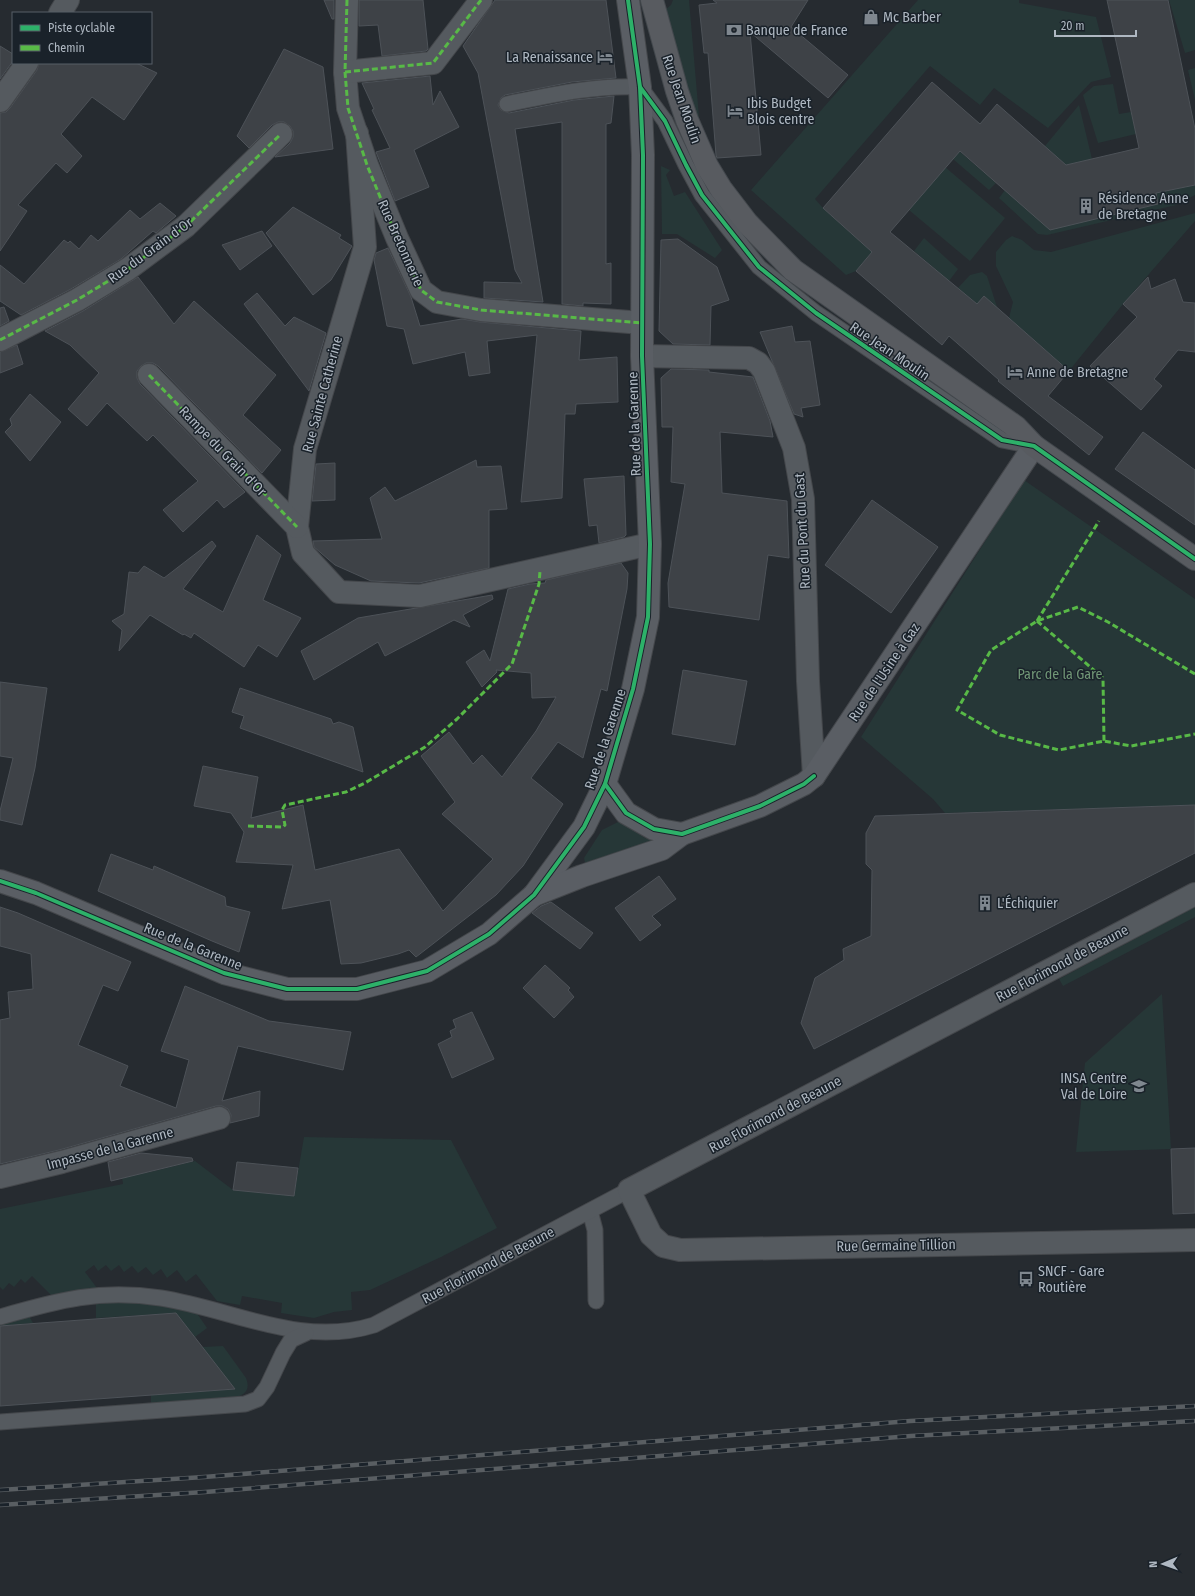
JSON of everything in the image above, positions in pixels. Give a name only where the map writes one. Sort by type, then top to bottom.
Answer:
[{"type":"main road","name":"Rue Jean Moulin","points":[[653,3],[677,91],[692,132],[707,166],[721,189],[748,223],[793,270],[1016,427],[1034,446],[1195,559]]},
{"type":"street","points":[[61,12],[68,0]]},
{"type":"street","name":"Rue Bretonnerie","points":[[347,0],[345,72],[348,108],[367,165],[421,290],[437,302],[481,310],[642,323]]},
{"type":"street","points":[[345,72],[433,63],[481,0]]},
{"type":"street","name":"Rue de la Garenne","points":[[0,881],[36,893],[224,973],[287,989],[357,989],[427,971],[489,934],[534,895],[584,827],[605,784],[633,689],[648,618],[650,544],[642,356],[643,155],[640,87],[628,0]]},
{"type":"street","points":[[0,101],[26,64]]},
{"type":"street","name":"Rue Sainte Catherine","points":[[357,133],[365,247],[305,449],[297,527],[304,553],[338,592],[420,596],[650,544]]},
{"type":"street","name":"Rue du Grain d'Or","points":[[0,340],[77,300],[128,269],[186,226],[281,134]]},
{"type":"street","name":"Rue du Pont du Gast","points":[[642,356],[750,358],[758,363],[764,371],[794,448],[803,499],[808,681],[814,776]]},
{"type":"street","name":"Rampe du Grain d'Or","points":[[149,375],[297,527]]},
{"type":"street","name":"Rue de l'Usine à Gaz","points":[[534,895],[582,876],[662,849],[682,834],[760,806],[804,784],[814,776],[1034,446]]},
{"type":"street","name":"Rue de l'Usine à Gaz","points":[[605,784],[626,813],[654,829],[682,834]]},
{"type":"street","name":"Rue Florimond de Beaune","points":[[629,1190],[1195,894]]},
{"type":"street","name":"Impasse de la Garenne","points":[[0,1177],[69,1160],[219,1118]]},
{"type":"street","name":"Rue Germaine Tillion","points":[[629,1190],[651,1235],[663,1246],[680,1250],[1195,1240]]},
{"type":"lane","points":[[507,104],[570,91],[620,86],[640,87]]},
{"type":"lane","name":"Rue Jean Moulin","points":[[640,87],[665,121],[702,195],[759,267],[816,313],[1002,440],[1034,446]]},
{"type":"lane","name":"Rue Florimond de Beaune","points":[[306,1333],[354,1330],[374,1325],[629,1190]]},
{"type":"lane","points":[[590,1211],[595,1230],[596,1301]]},
{"type":"lane","points":[[0,1317],[68,1298],[97,1295],[121,1295],[160,1298],[199,1305],[258,1324],[306,1333]]},
{"type":"lane","points":[[0,1422],[245,1404],[258,1399],[268,1387],[283,1353],[291,1340],[306,1333]]},
{"type":"green space","points":[[673,0],[689,0],[701,140],[664,11],[671,5]]},
{"type":"green space","points":[[918,0],[1019,0],[1019,3],[1096,17],[1111,77],[1091,82],[1048,128],[994,88],[980,105],[930,66],[815,199],[872,252],[856,271],[846,275],[751,190]]},
{"type":"green space","points":[[1169,0],[1195,0],[1195,50],[1185,53]]},
{"type":"green space","points":[[1195,68],[1195,100],[1188,70]]},
{"type":"green space","points":[[1113,84],[1119,114],[1131,112],[1136,134],[1098,143],[1083,95],[1094,86]]},
{"type":"green space","points":[[1079,105],[1092,159],[1066,165],[1045,146]]},
{"type":"green space","points":[[959,151],[996,183],[989,190],[953,159]]},
{"type":"green space","points":[[661,166],[670,170],[666,175],[674,196],[685,192],[722,250],[715,258],[677,234],[662,234]]},
{"type":"green space","points":[[945,167],[1005,218],[970,261],[909,210]]},
{"type":"green space","points":[[1195,185],[1195,195],[1176,205],[1047,235],[1038,234],[999,198],[1005,190],[1158,204],[1156,193]]},
{"type":"green space","points":[[1195,213],[1195,221],[1123,304],[1069,371],[1009,318],[1013,302],[996,266],[996,252],[1006,240],[1012,236],[1022,240],[1034,250],[1051,252]]},
{"type":"green space","points":[[924,238],[958,269],[949,281],[914,251]]},
{"type":"green space","points":[[982,272],[987,276],[997,307],[977,304],[958,288],[970,275]]},
{"type":"green space","name":"Parc de la Gare","points":[[1024,480],[1195,599],[1195,805],[945,813],[933,799],[861,737]]},
{"type":"green space","points":[[620,821],[645,838],[659,840],[586,867],[584,858],[602,830]]},
{"type":"green space","points":[[1195,907],[1195,917],[1063,986],[1059,979]]},
{"type":"green space","points":[[1162,994],[1171,1149],[1076,1152],[1085,1063]]},
{"type":"green space","points":[[304,1137],[451,1140],[497,1228],[441,1257],[370,1290],[351,1292],[352,1310],[334,1312],[314,1318],[281,1313],[282,1303],[242,1296],[240,1305],[217,1301],[196,1274],[186,1282],[177,1270],[167,1278],[161,1269],[153,1275],[146,1267],[138,1273],[132,1266],[124,1272],[119,1265],[111,1271],[106,1265],[98,1271],[94,1265],[85,1272],[97,1288],[51,1295],[32,1276],[25,1283],[21,1279],[14,1287],[9,1283],[3,1290],[0,1287],[0,1209],[123,1184],[121,1170],[146,1173],[195,1161],[233,1190],[294,1195]]},
{"type":"green space","points":[[96,1302],[137,1302],[196,1312],[207,1328],[195,1337],[176,1313],[96,1318]]},
{"type":"green space","points":[[29,1316],[33,1323],[0,1326],[0,1324]]},
{"type":"green space","points":[[223,1346],[246,1378],[248,1385],[247,1390],[243,1394],[236,1397],[151,1404],[151,1395],[234,1389],[202,1347]]},
{"type":"building","points":[[324,0],[334,0],[334,19],[332,19]]},
{"type":"building","points":[[359,0],[423,0],[428,49],[426,51],[382,56],[378,25],[359,26]]},
{"type":"building","points":[[495,0],[606,0],[616,78],[572,82],[505,95],[501,98],[498,105],[501,110],[509,113],[574,100],[614,96],[611,123],[606,124],[606,264],[611,263],[611,304],[583,303],[583,306],[562,304],[562,122],[515,129],[543,302],[484,298],[484,282],[522,283],[515,270],[478,73],[463,46]]},
{"type":"building","points":[[713,0],[808,0],[791,27],[848,75],[828,98],[750,32],[761,155],[717,158],[716,155],[708,53],[704,53],[699,5],[717,3]]},
{"type":"building","name":"Résidence Anne de Bretagne","points":[[1107,0],[1168,0],[1195,129],[1195,185],[1156,193],[1158,204],[1050,230],[960,151],[890,232],[977,304],[984,296],[1069,371],[1048,396],[1103,437],[1089,455],[998,381],[999,380],[949,336],[942,345],[856,271],[872,252],[823,208],[932,82],[980,124],[997,104],[1066,165],[1139,148]]},
{"type":"building","points":[[0,46],[12,53],[12,62],[0,79]]},
{"type":"building","points":[[284,49],[323,67],[333,149],[275,157],[290,143],[293,137],[293,131],[290,126],[284,122],[278,122],[272,125],[249,148],[237,136]]},
{"type":"building","points":[[39,64],[138,64],[157,73],[124,120],[92,97],[61,134],[82,156],[67,173],[56,163],[18,205],[27,211],[0,251],[0,113],[6,112],[10,108],[37,70]]},
{"type":"building","points":[[430,76],[433,105],[440,91],[459,127],[414,150],[429,187],[395,201],[376,152],[390,148],[372,110],[374,109],[362,83]]},
{"type":"building","points":[[160,203],[176,216],[156,233],[153,231],[121,259],[71,289],[21,315],[0,301],[0,265],[24,284],[64,240],[68,243],[70,241],[79,249],[91,235],[98,241],[130,210],[140,219]]},
{"type":"building","points":[[293,207],[341,235],[339,238],[352,246],[331,280],[313,295],[266,233]]},
{"type":"building","points":[[262,231],[272,246],[240,270],[222,245]]},
{"type":"building","points":[[678,239],[717,267],[729,300],[711,306],[710,345],[673,344],[659,331],[661,240]]},
{"type":"building","points":[[388,248],[411,297],[420,326],[462,319],[581,331],[579,360],[617,357],[618,402],[576,404],[575,414],[565,414],[562,498],[521,502],[537,335],[487,341],[490,373],[469,376],[465,352],[413,364],[404,329],[387,326],[374,260],[376,253]]},
{"type":"building","points":[[138,277],[174,324],[194,301],[276,375],[243,415],[281,450],[262,473],[158,366],[153,363],[146,363],[137,371],[137,378],[140,384],[245,492],[224,508],[217,500],[183,532],[163,510],[198,481],[153,435],[147,441],[107,403],[87,426],[68,409],[99,373],[70,345],[45,331],[83,311]]},
{"type":"building","points":[[1148,277],[1151,289],[1175,279],[1183,302],[1195,303],[1195,352],[1178,350],[1154,379],[1162,386],[1141,410],[1090,366],[1137,317],[1123,304]]},
{"type":"building","points":[[257,293],[285,326],[294,317],[326,333],[309,391],[244,304]]},
{"type":"building","points":[[4,307],[9,321],[0,326],[0,308]]},
{"type":"building","points":[[792,326],[795,342],[810,341],[820,405],[801,408],[803,417],[794,414],[760,332]]},
{"type":"building","points":[[17,345],[23,364],[0,373],[0,352]]},
{"type":"building","points":[[671,369],[709,370],[709,372],[753,377],[770,421],[773,437],[720,432],[722,493],[787,501],[789,558],[768,555],[759,620],[669,607],[668,583],[685,484],[671,482],[673,427],[662,427],[661,378]]},
{"type":"building","points":[[30,394],[61,422],[30,461],[5,432],[12,425],[10,419]]},
{"type":"building","points":[[1143,432],[1195,470],[1195,525],[1115,469]]},
{"type":"building","points":[[476,460],[477,467],[501,466],[507,509],[489,510],[489,568],[419,583],[371,581],[335,565],[314,547],[313,541],[382,539],[370,498],[385,487],[395,501]]},
{"type":"building","points":[[335,463],[335,500],[312,501],[316,464]]},
{"type":"building","points":[[624,476],[626,535],[624,537],[599,543],[597,525],[589,526],[584,479]]},
{"type":"building","points":[[872,500],[938,547],[891,613],[825,565]]},
{"type":"building","points":[[257,535],[281,555],[263,600],[301,618],[277,657],[258,645],[244,667],[194,633],[191,638],[184,634],[183,635],[150,615],[119,651],[122,630],[112,621],[124,614],[129,572],[138,573],[144,566],[164,578],[212,541],[216,546],[183,589],[223,612]]},
{"type":"building","points":[[621,563],[628,573],[627,589],[607,691],[601,689],[583,758],[558,742],[531,778],[563,804],[523,866],[496,895],[416,957],[409,950],[361,963],[341,964],[330,900],[282,909],[293,865],[236,862],[244,832],[231,813],[194,806],[203,766],[258,777],[251,818],[303,805],[315,870],[399,849],[443,911],[493,859],[442,814],[455,802],[421,756],[449,732],[473,764],[482,755],[502,777],[536,731],[556,697],[532,698],[531,673],[496,670],[497,672],[482,687],[466,662],[484,650],[490,661],[508,589],[530,584],[545,583],[546,580]]},
{"type":"building","points":[[492,595],[493,599],[463,615],[470,627],[454,620],[385,656],[378,642],[314,680],[301,651],[358,618]]},
{"type":"building","points":[[683,670],[747,681],[735,745],[672,734]]},
{"type":"building","points":[[0,682],[47,688],[35,768],[22,825],[0,820],[0,811],[13,758],[0,756]]},
{"type":"building","points":[[240,688],[331,719],[333,724],[339,722],[353,727],[363,772],[240,728],[244,716],[232,712]]},
{"type":"building","name":"L'Échiquier","points":[[1195,805],[1195,853],[814,1049],[801,1023],[815,978],[844,960],[843,949],[871,936],[872,870],[866,864],[866,833],[875,816]]},
{"type":"building","points":[[111,854],[153,870],[154,866],[225,897],[226,906],[250,912],[239,952],[98,891]]},
{"type":"building","points":[[659,876],[676,899],[652,916],[661,925],[640,941],[615,908]]},
{"type":"building","points":[[551,902],[593,933],[580,949],[532,913],[541,906]]},
{"type":"building","points":[[0,907],[18,913],[131,962],[118,991],[103,985],[78,1045],[128,1066],[120,1086],[176,1108],[189,1060],[161,1051],[185,986],[269,1021],[351,1032],[343,1070],[238,1046],[222,1101],[260,1091],[259,1116],[230,1123],[231,1115],[228,1109],[222,1106],[216,1106],[59,1150],[0,1164],[0,1020],[10,1018],[8,992],[33,989],[31,954],[0,946]]},
{"type":"building","points":[[545,965],[570,988],[568,990],[574,997],[554,1018],[523,988]]},
{"type":"building","points":[[472,1012],[494,1059],[452,1078],[438,1044],[452,1037],[450,1031],[456,1028],[453,1020]]},
{"type":"building","points":[[1195,1148],[1195,1213],[1173,1214],[1171,1149]]},
{"type":"building","points":[[141,1153],[192,1158],[193,1161],[111,1181],[108,1162]]},
{"type":"building","points":[[237,1162],[298,1168],[294,1196],[233,1190]]},
{"type":"building","points":[[176,1313],[235,1389],[0,1406],[0,1326]]},
{"type":"railway","points":[[0,1490],[204,1477],[910,1421],[1195,1406]]},
{"type":"railway","points":[[0,1505],[205,1492],[911,1436],[1195,1421]]},
{"type":"marked path","points":[[347,0],[345,72],[348,108],[367,165],[397,238],[421,290],[437,302],[481,310],[642,323]]},
{"type":"marked path","points":[[345,72],[433,63],[481,0]]},
{"type":"marked path","points":[[0,340],[77,300],[128,269],[186,226],[281,134]]},
{"type":"marked path","points":[[149,375],[297,527]]},
{"type":"marked path","points":[[1037,621],[1099,521]]},
{"type":"marked path","points":[[248,826],[283,827],[285,825],[282,810],[285,805],[346,792],[365,783],[425,747],[457,719],[512,664],[539,584],[540,571]]},
{"type":"marked path","points":[[1195,674],[1108,622],[1078,607],[1037,621],[991,650],[957,710],[1000,735],[1059,750],[1104,741],[1131,746],[1195,734]]},
{"type":"marked path","points":[[1037,621],[1103,678],[1104,741]]},
{"type":"cycle path","points":[[0,881],[36,893],[224,973],[287,989],[357,989],[427,971],[489,934],[534,895],[584,827],[605,784],[633,689],[648,617],[650,544],[642,356],[643,155],[640,87],[628,0]]},
{"type":"cycle path","points":[[640,87],[665,121],[702,195],[759,267],[816,313],[1002,440],[1034,446],[1195,559]]},
{"type":"cycle path","points":[[605,784],[626,813],[654,829],[682,834],[760,806],[804,784],[814,776]]},
{"type":"place","name":"Mc Barber","points":[[871,17]]},
{"type":"place","name":"Banque de France","points":[[734,30]]},
{"type":"place","name":"La Renaissance","points":[[605,57]]},
{"type":"place","name":"Ibis Budget Blois centre","points":[[735,111]]},
{"type":"place","name":"Résidence Anne de Bretagne","points":[[1086,206]]},
{"type":"place","name":"Anne de Bretagne","points":[[1015,372]]},
{"type":"place","name":"L'Échiquier","points":[[985,903]]},
{"type":"place","name":"INSA Centre Val de Loire","points":[[1139,1086]]},
{"type":"place","name":"SNCF - Gare Routière","points":[[1026,1279]]}]
